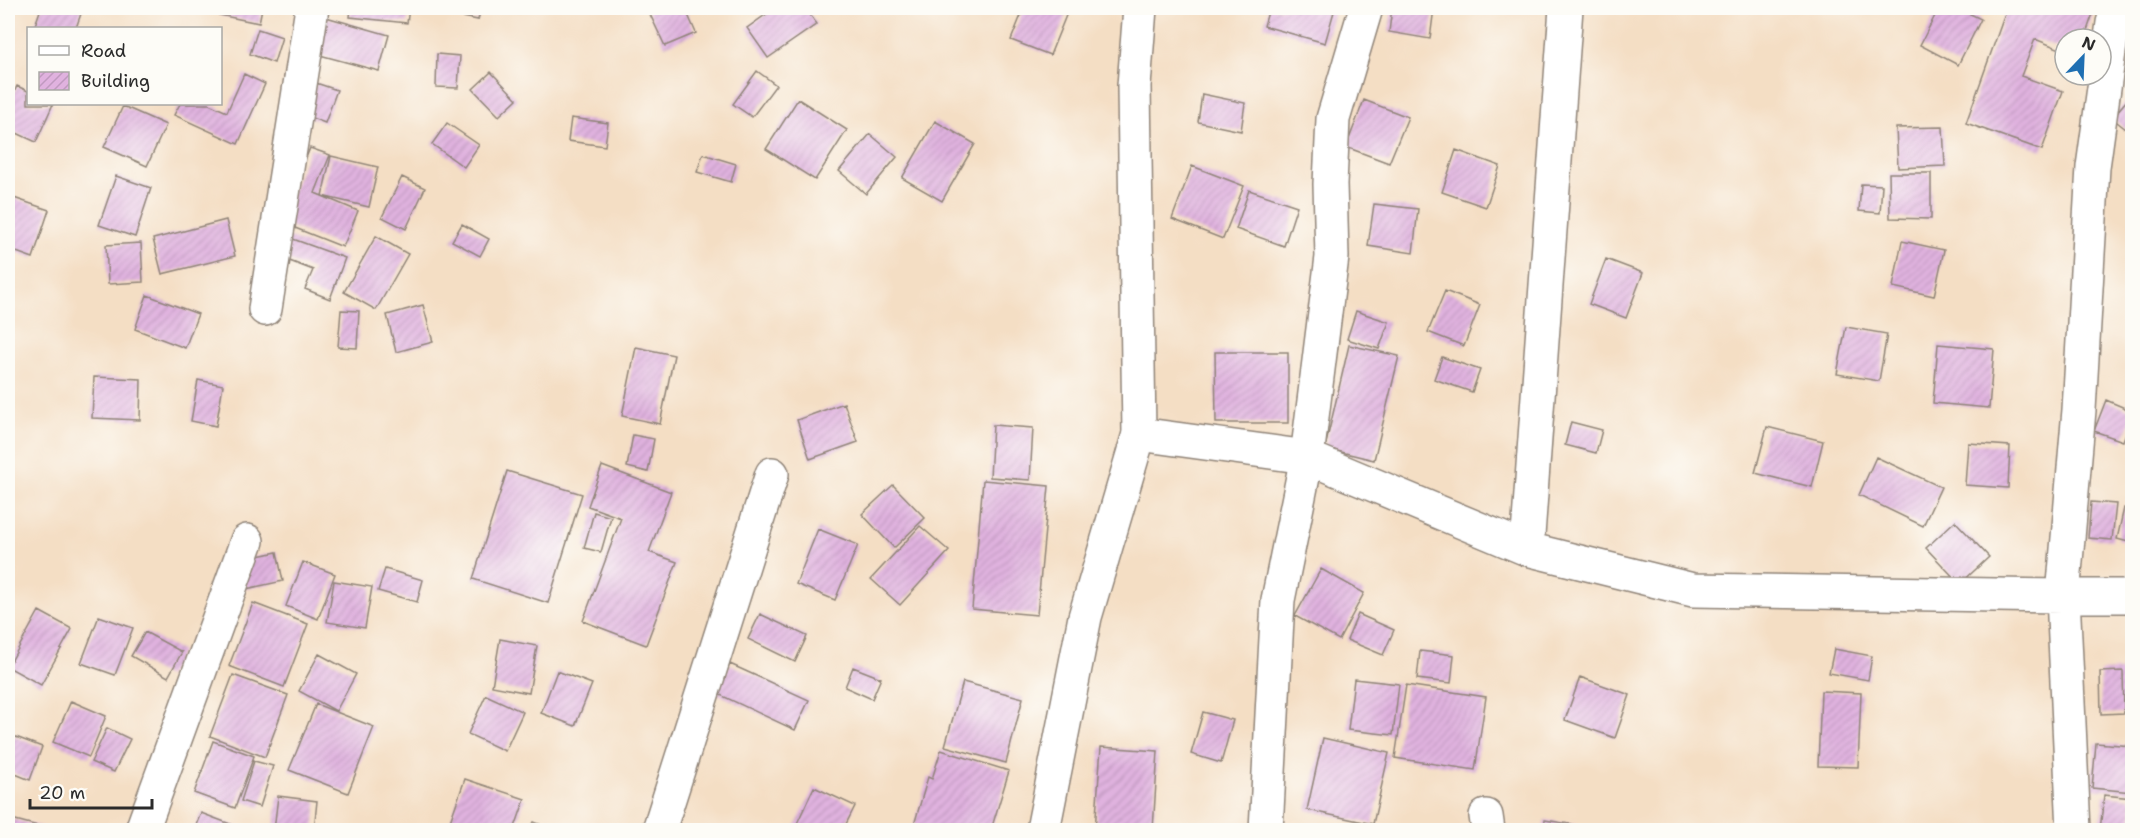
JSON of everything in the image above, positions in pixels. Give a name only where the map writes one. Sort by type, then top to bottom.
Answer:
[{"type":"street","points":[[265,309],[312,8]]},
{"type":"street","points":[[1043,831],[1085,617],[1139,434],[1134,86],[1140,8]]},
{"type":"street","points":[[1266,831],[1278,600],[1307,457],[1332,257],[1330,184],[1333,119],[1366,8]]},
{"type":"street","points":[[1527,549],[1566,8]]},
{"type":"street","points":[[2074,831],[2062,596],[2079,410],[2093,167],[2113,24],[2118,8]]},
{"type":"street","points":[[1139,434],[1307,457],[1527,549],[1693,590],[2133,596]]},
{"type":"street","points":[[659,831],[772,474]]},
{"type":"street","points":[[142,831],[247,541]]},
{"type":"building","points":[[41,8],[83,8],[76,27],[34,27]]},
{"type":"building","points":[[221,8],[262,8],[259,23],[219,15]]},
{"type":"building","points":[[351,8],[409,8],[407,23],[350,17]]},
{"type":"building","points":[[423,8],[481,8],[478,20]]},
{"type":"building","points":[[647,8],[685,8],[696,33],[665,46]]},
{"type":"building","points":[[775,8],[805,8],[817,24],[768,58],[747,28]]},
{"type":"building","points":[[1024,8],[1069,8],[1050,55],[1011,40]]},
{"type":"building","points":[[1269,8],[1335,8],[1325,43],[1264,26]]},
{"type":"building","points":[[1392,8],[1434,8],[1430,39],[1389,32]]},
{"type":"building","points":[[1939,8],[1958,8],[1981,19],[1958,65],[1920,45]]},
{"type":"building","points":[[2007,8],[2095,8],[2088,27],[2053,27],[2053,46],[2035,39],[2021,76],[2063,91],[2042,150],[1966,123]]},
{"type":"building","points":[[326,17],[389,35],[379,71],[316,54]]},
{"type":"building","points":[[258,29],[282,37],[274,63],[250,54]]},
{"type":"building","points":[[437,54],[460,56],[458,88],[436,87]]},
{"type":"building","points":[[757,71],[776,85],[752,117],[733,104]]},
{"type":"building","points":[[491,72],[517,99],[499,116],[473,89]]},
{"type":"building","points":[[244,74],[265,84],[238,144],[174,115],[179,105],[211,105],[227,112]]},
{"type":"building","points":[[316,83],[337,90],[325,123],[304,115]]},
{"type":"building","points":[[17,86],[27,91],[27,105],[53,105],[36,142],[8,129],[8,106]]},
{"type":"building","points":[[1202,94],[1245,103],[1241,131],[1198,122]]},
{"type":"building","points":[[2132,94],[2132,134],[2112,118]]},
{"type":"building","points":[[798,99],[847,130],[815,180],[766,149]]},
{"type":"building","points":[[1364,100],[1408,117],[1389,163],[1346,147]]},
{"type":"building","points":[[123,106],[166,125],[147,166],[104,147]]},
{"type":"building","points":[[571,118],[608,123],[605,146],[568,141]]},
{"type":"building","points":[[935,121],[975,144],[942,201],[902,178]]},
{"type":"building","points":[[447,123],[479,145],[464,167],[432,144]]},
{"type":"building","points":[[1943,127],[1945,166],[1898,168],[1896,128]]},
{"type":"building","points":[[870,134],[897,157],[866,194],[839,171]]},
{"type":"building","points":[[310,148],[330,155],[315,193],[358,211],[343,247],[280,222]]},
{"type":"building","points":[[1456,150],[1500,166],[1486,207],[1442,192]]},
{"type":"building","points":[[703,154],[736,164],[731,182],[697,172]]},
{"type":"building","points":[[331,156],[378,167],[369,207],[322,196]]},
{"type":"building","points":[[1192,166],[1244,186],[1223,239],[1172,219]]},
{"type":"building","points":[[1889,173],[1931,173],[1931,219],[1890,218]]},
{"type":"building","points":[[116,176],[151,188],[135,237],[99,225]]},
{"type":"building","points":[[402,177],[425,188],[406,229],[382,217]]},
{"type":"building","points":[[1861,184],[1882,185],[1880,213],[1859,211]]},
{"type":"building","points":[[1249,190],[1297,206],[1284,246],[1236,229]]},
{"type":"building","points":[[11,197],[49,210],[33,258],[8,249],[8,206]]},
{"type":"building","points":[[1374,204],[1418,209],[1413,253],[1368,246]]},
{"type":"building","points":[[226,220],[235,256],[162,274],[153,239]]},
{"type":"building","points":[[462,224],[489,239],[480,256],[452,241]]},
{"type":"building","points":[[282,235],[345,258],[330,299],[305,289],[313,270],[274,255]]},
{"type":"building","points":[[376,236],[408,254],[376,310],[344,292]]},
{"type":"building","points":[[1902,241],[1944,250],[1934,296],[1893,287]]},
{"type":"building","points":[[141,243],[143,282],[108,284],[106,245]]},
{"type":"building","points":[[1606,259],[1643,273],[1626,318],[1589,304]]},
{"type":"building","points":[[1445,291],[1480,305],[1464,346],[1428,332]]},
{"type":"building","points":[[147,295],[198,314],[185,348],[135,329]]},
{"type":"building","points":[[423,305],[433,342],[396,352],[387,315]]},
{"type":"building","points":[[341,310],[359,311],[357,348],[338,347]]},
{"type":"building","points":[[1356,311],[1389,322],[1379,349],[1347,339]]},
{"type":"building","points":[[1846,327],[1887,334],[1879,381],[1837,374]]},
{"type":"building","points":[[1938,344],[1994,349],[1989,408],[1933,403]]},
{"type":"building","points":[[1349,345],[1399,356],[1374,460],[1325,448]]},
{"type":"building","points":[[636,347],[674,355],[660,424],[622,416]]},
{"type":"building","points":[[1215,352],[1288,352],[1288,423],[1216,423]]},
{"type":"building","points":[[1442,357],[1480,370],[1472,392],[1434,379]]},
{"type":"building","points":[[94,377],[141,379],[140,420],[92,418]]},
{"type":"building","points":[[198,380],[223,385],[216,426],[191,421]]},
{"type":"building","points":[[2106,400],[2132,411],[2123,441],[2094,431]]},
{"type":"building","points":[[844,403],[858,442],[810,459],[797,420]]},
{"type":"building","points":[[1571,422],[1602,430],[1596,453],[1565,445]]},
{"type":"building","points":[[993,425],[1033,428],[1030,480],[990,477]]},
{"type":"building","points":[[1767,427],[1823,441],[1812,487],[1755,473]]},
{"type":"building","points":[[633,435],[654,439],[648,472],[627,467]]},
{"type":"building","points":[[1968,443],[2010,446],[2008,488],[1965,485]]},
{"type":"building","points":[[1876,457],[1941,487],[1923,526],[1859,495]]},
{"type":"building","points":[[602,466],[671,492],[649,552],[677,562],[646,645],[583,621],[621,518],[588,506]]},
{"type":"building","points":[[507,471],[582,494],[548,603],[473,579]]},
{"type":"building","points":[[983,480],[1049,486],[1037,615],[972,609]]},
{"type":"building","points":[[893,485],[925,518],[894,548],[862,514]]},
{"type":"building","points":[[2091,502],[2116,504],[2112,540],[2088,538]]},
{"type":"building","points":[[2124,508],[2132,510],[2132,543],[2117,539]]},
{"type":"building","points":[[594,512],[611,517],[601,552],[584,548]]},
{"type":"building","points":[[1955,521],[1989,557],[1960,584],[1926,548]]},
{"type":"building","points":[[920,526],[949,551],[900,605],[871,579]]},
{"type":"building","points":[[818,529],[858,545],[835,600],[796,584]]},
{"type":"building","points":[[277,552],[283,581],[246,589],[240,560]]},
{"type":"building","points":[[303,562],[335,574],[318,619],[286,606]]},
{"type":"building","points":[[385,569],[423,580],[417,602],[378,591]]},
{"type":"building","points":[[1321,569],[1364,593],[1339,640],[1295,616]]},
{"type":"building","points":[[334,581],[372,587],[365,628],[327,622]]},
{"type":"building","points":[[253,603],[308,624],[284,687],[229,666]]},
{"type":"building","points":[[39,611],[72,629],[41,685],[8,667]]},
{"type":"building","points":[[760,614],[807,636],[795,662],[748,639]]},
{"type":"building","points":[[1358,614],[1394,630],[1383,655],[1347,640]]},
{"type":"building","points":[[99,616],[133,628],[115,675],[81,663]]},
{"type":"building","points":[[145,632],[182,652],[168,677],[131,656]]},
{"type":"building","points":[[500,639],[537,646],[529,693],[492,686]]},
{"type":"building","points":[[1834,649],[1872,656],[1868,680],[1829,673]]},
{"type":"building","points":[[1420,651],[1454,655],[1451,683],[1417,679]]},
{"type":"building","points":[[319,654],[356,674],[336,711],[299,691]]},
{"type":"building","points":[[730,664],[809,700],[795,730],[716,693]]},
{"type":"building","points":[[853,667],[881,678],[872,699],[845,687]]},
{"type":"building","points":[[557,671],[592,684],[575,726],[541,713]]},
{"type":"building","points":[[2123,671],[2124,713],[2101,714],[2100,672]]},
{"type":"building","points":[[233,675],[288,695],[265,757],[210,736]]},
{"type":"building","points":[[1580,677],[1630,695],[1615,738],[1565,720]]},
{"type":"building","points":[[1354,679],[1399,684],[1393,735],[1348,730]]},
{"type":"building","points":[[963,682],[1023,698],[1006,763],[945,746]]},
{"type":"building","points":[[1406,685],[1486,697],[1475,770],[1395,758]]},
{"type":"building","points":[[1821,691],[1861,693],[1858,767],[1818,766]]},
{"type":"building","points":[[486,695],[523,712],[505,751],[468,734]]},
{"type":"building","points":[[71,701],[106,716],[89,757],[53,742]]},
{"type":"building","points":[[316,704],[374,727],[348,793],[289,770]]},
{"type":"building","points":[[1203,712],[1233,720],[1221,763],[1191,754]]},
{"type":"building","points":[[107,728],[130,739],[114,772],[91,762]]},
{"type":"building","points":[[8,734],[42,747],[30,780],[8,771]]},
{"type":"building","points":[[1323,738],[1389,753],[1373,824],[1307,810]]},
{"type":"building","points":[[213,741],[254,756],[235,808],[194,793]]},
{"type":"building","points":[[2096,743],[2132,746],[2132,792],[2092,788]]},
{"type":"building","points":[[1101,747],[1158,751],[1153,830],[1095,830]]},
{"type":"building","points":[[941,750],[1009,771],[991,830],[923,830],[924,828],[914,825],[928,777],[932,779]]},
{"type":"building","points":[[254,761],[273,766],[260,807],[241,801]]},
{"type":"building","points":[[465,779],[525,799],[514,830],[447,830]]},
{"type":"building","points":[[814,787],[855,806],[843,830],[794,830]]},
{"type":"building","points":[[2104,795],[2132,798],[2132,830],[2100,830]]},
{"type":"building","points":[[278,796],[317,801],[314,830],[274,830]]},
{"type":"building","points":[[201,813],[246,830],[194,830]]},
{"type":"building","points":[[8,818],[53,830],[8,830]]},
{"type":"building","points":[[1545,820],[1600,829],[1600,830],[1543,830]]},
{"type":"building","points":[[534,822],[554,830],[530,830]]}]
